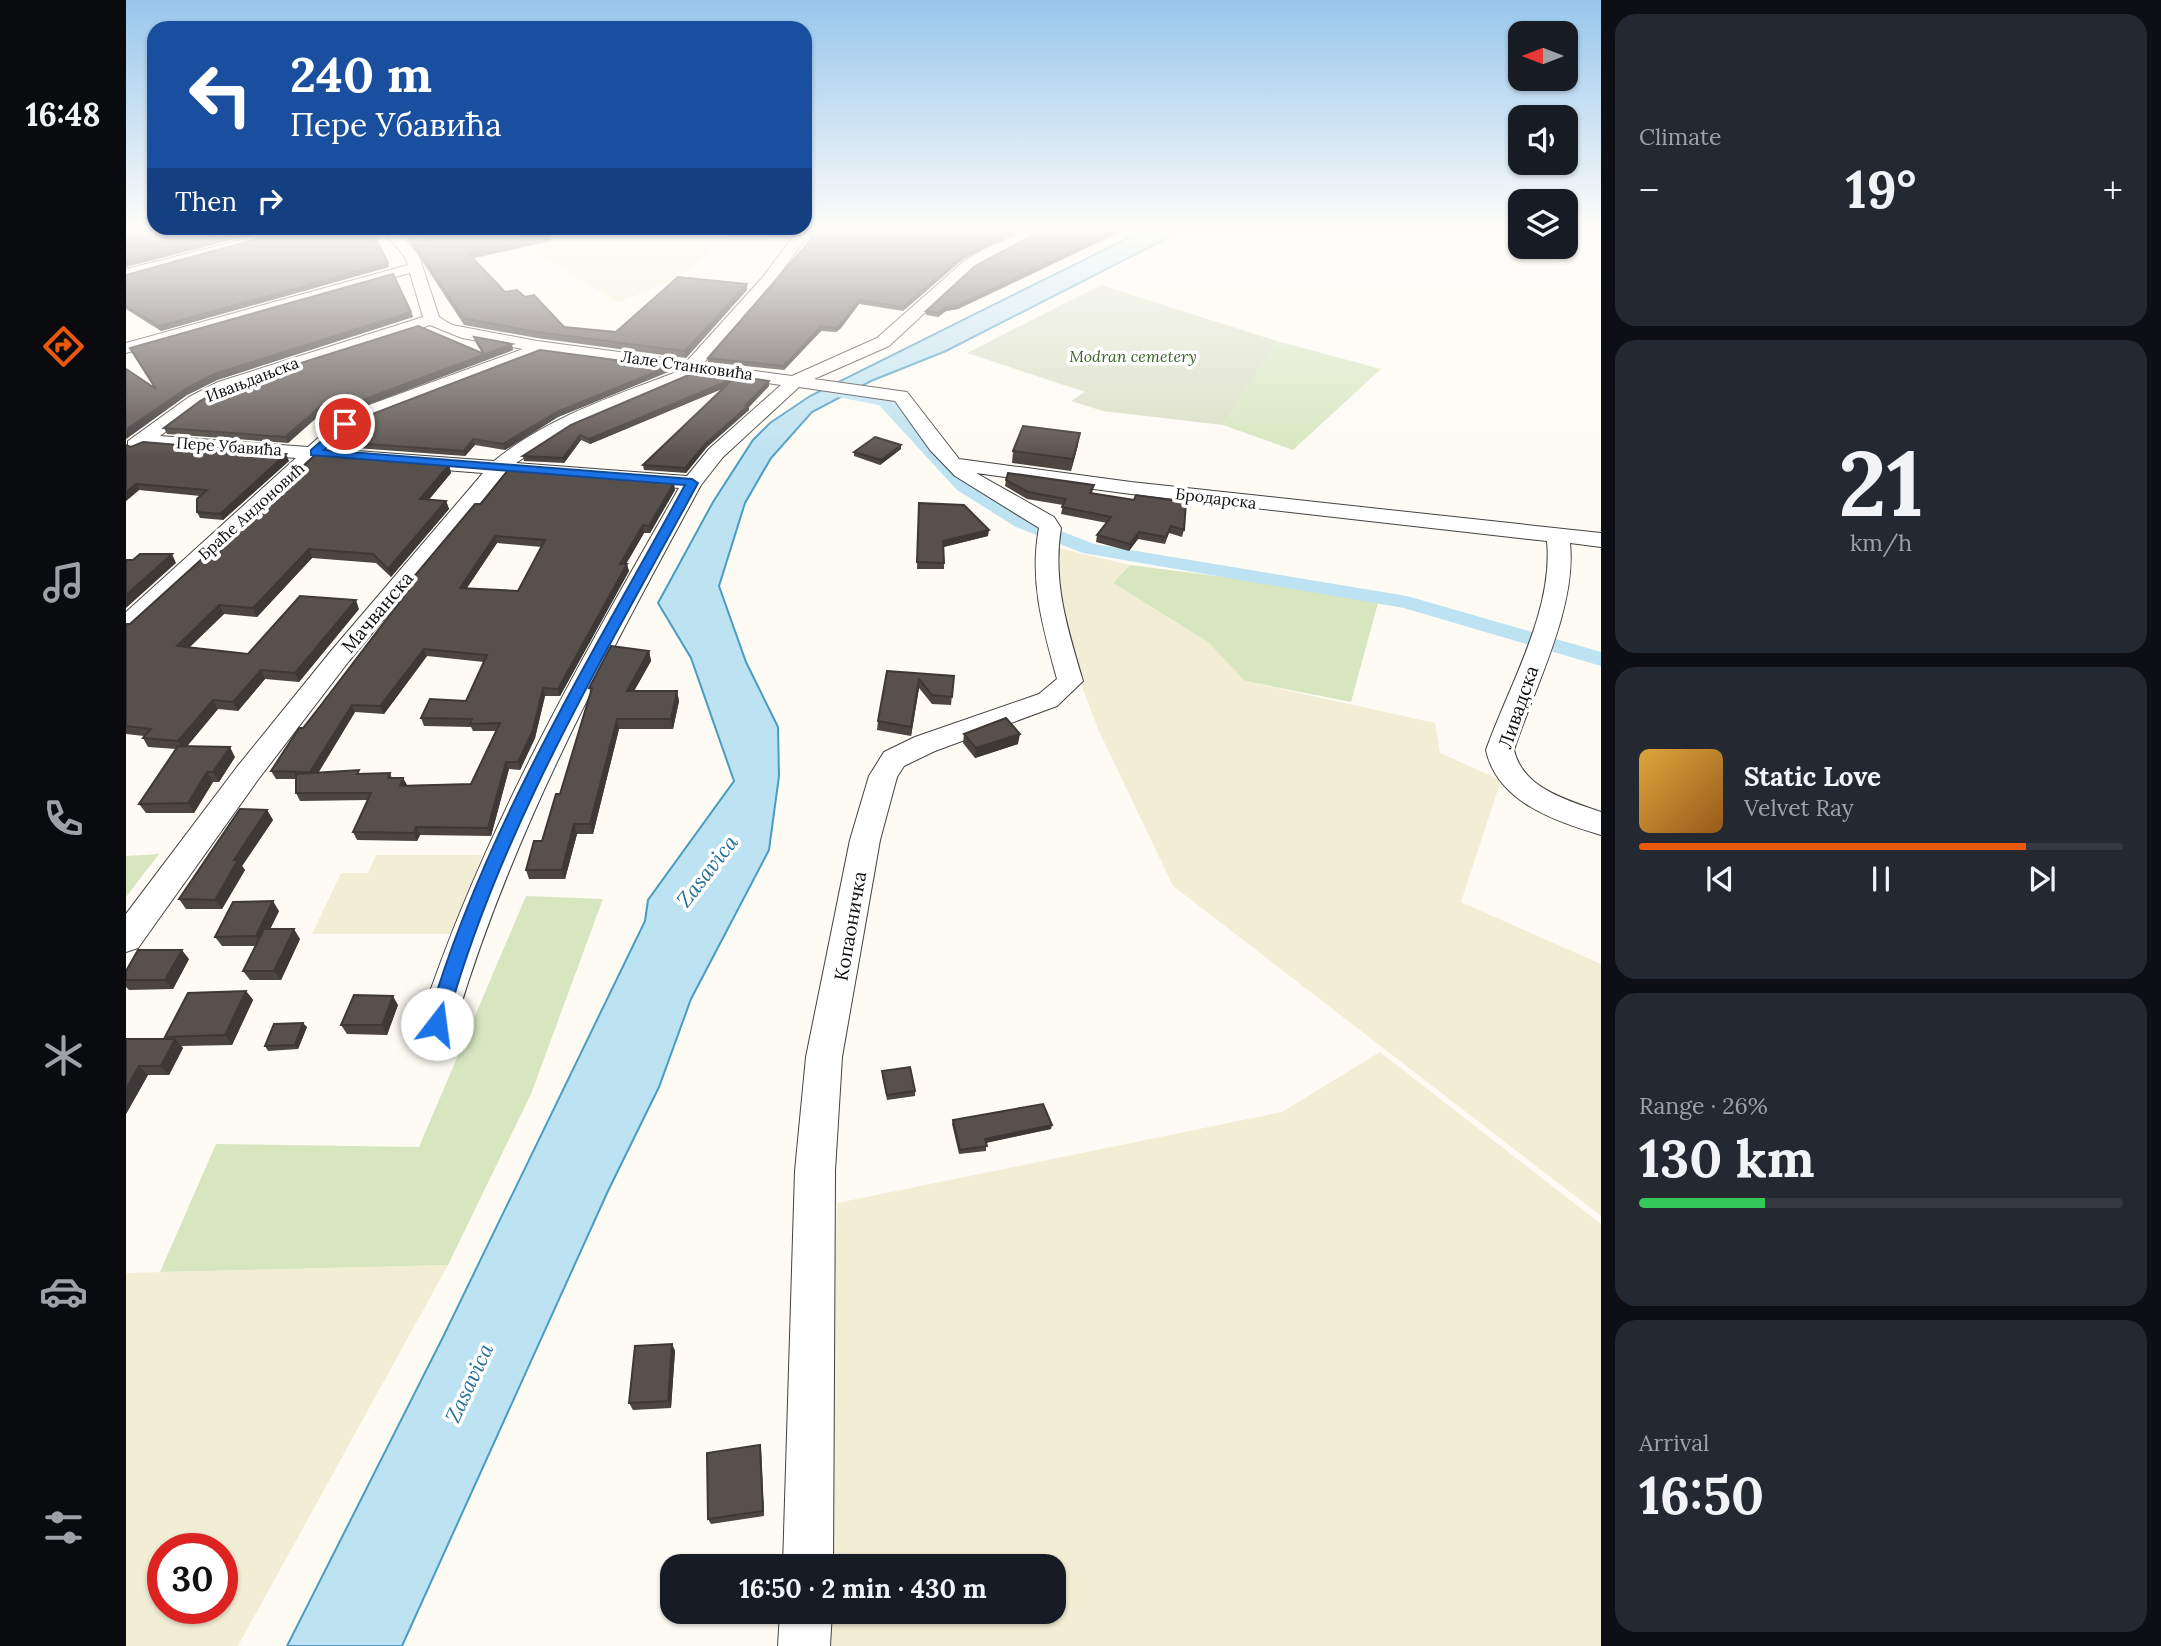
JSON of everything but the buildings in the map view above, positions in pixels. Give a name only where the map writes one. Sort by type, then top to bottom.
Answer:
[{"type":"street","points":[[126,348],[277,306]]},
{"type":"street","points":[[428,306],[432,319]]},
{"type":"street","name":"Мачванска","points":[[126,940],[247,774],[340,656],[499,467],[518,449],[549,431],[689,373],[746,306]]},
{"type":"street","points":[[437,1024],[456,956],[535,774],[692,483],[716,453],[808,383],[883,342],[923,306]]},
{"type":"street","name":"Лале Станковића","points":[[432,319],[446,328],[468,335],[901,396],[926,433],[954,463]]},
{"type":"street","name":"Ивањдањска","points":[[126,452],[195,401],[224,386],[432,319]]},
{"type":"street","name":"Браће Андоновић","points":[[126,625],[345,424],[365,413],[532,351],[537,346]]},
{"type":"street","name":"Пере Убавића","points":[[142,440],[692,483]]},
{"type":"street","name":"Бродарска","points":[[954,463],[1131,488],[1601,540]]},
{"type":"street","name":"Копаоничка","points":[[808,1554],[815,1171],[824,1057],[865,840],[883,776],[894,760],[925,744],[1048,700],[1070,681],[1050,607],[1046,522],[981,486],[954,463]]},
{"type":"street","name":"Ливадска","points":[[1558,537],[1560,551],[1557,592],[1549,626],[1500,750],[1503,766],[1517,783],[1538,797],[1601,824]]},
{"type":"street","points":[[804,1646],[805,1624]]},
{"type":"shaded area","points":[[1054,547],[1130,565],[1113,583],[1208,642],[1245,681],[1435,723],[1440,753],[1501,780],[1461,902],[1601,964],[1601,1216],[1173,886],[1098,729],[1077,673],[1056,595]]},
{"type":"shaded area","points":[[376,855],[482,855],[454,934],[312,934],[341,873],[368,873]]},
{"type":"shaded area","points":[[1380,1052],[1601,1224],[1601,1646],[821,1646],[822,1624],[1066,1624],[1066,1554],[824,1554],[837,1203],[1282,1112]]},
{"type":"shaded area","points":[[448,1265],[238,1646],[126,1646],[126,1273]]},
{"type":"green space","name":"Modran cemetery","points":[[1060,306],[1166,306],[1277,341],[1223,425],[1103,411],[1071,401],[1085,392],[967,353]]},
{"type":"green space","points":[[1277,341],[1381,369],[1293,450],[1223,425]]},
{"type":"green space","points":[[1130,565],[1263,582],[1378,603],[1351,702],[1245,681],[1208,642],[1113,583]]},
{"type":"green space","points":[[159,854],[126,897],[126,856]]},
{"type":"green space","points":[[526,896],[603,899],[531,1094],[448,1265],[160,1272],[216,1144],[419,1147]]},
{"type":"water","name":"Zasavica","points":[[991,306],[1035,306],[946,351],[871,381],[812,412],[771,458],[745,503],[719,586],[746,662],[778,727],[779,776],[769,850],[691,999],[659,1087],[608,1191],[402,1646],[287,1646],[444,1335],[645,921],[648,900],[734,781],[691,658],[658,603],[713,502],[753,440],[770,423],[810,396]]},
{"type":"waterway","points":[[828,391],[884,401],[963,486],[1023,523],[1090,549],[1407,602],[1601,659]]},
{"type":"route","points":[[345,424],[315,453],[692,483],[535,774],[456,956],[437,1024]]}]
